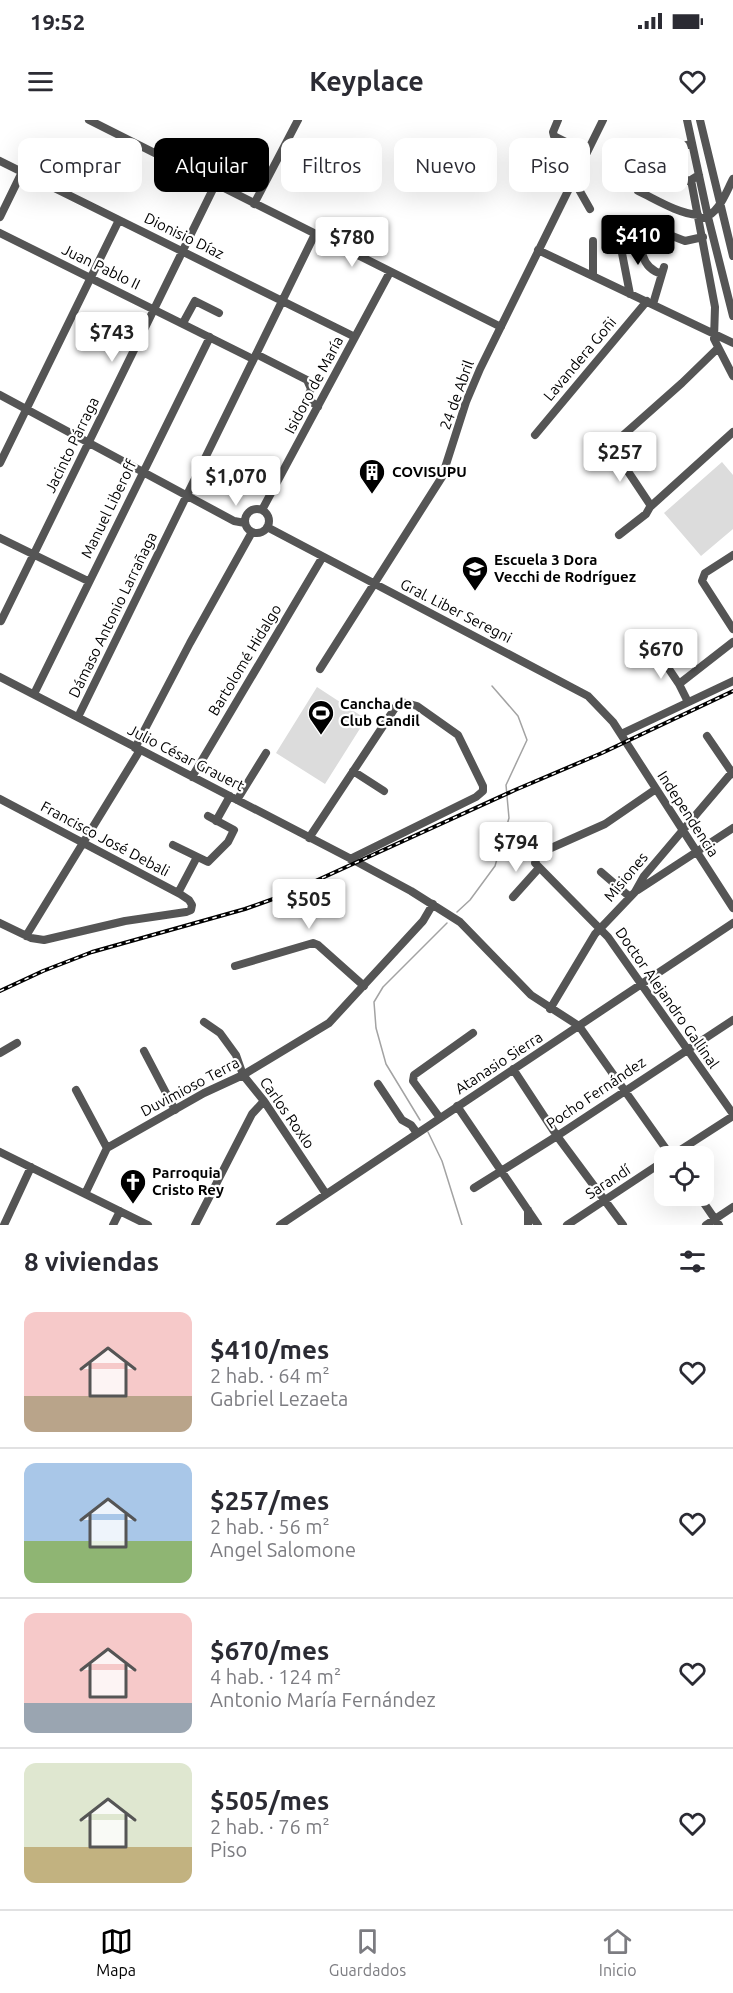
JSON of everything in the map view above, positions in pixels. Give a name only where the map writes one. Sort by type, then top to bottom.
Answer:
[{"type":"street","points":[[89,120],[154,153]]},
{"type":"street","points":[[254,204],[298,120]]},
{"type":"street","points":[[558,120],[553,132],[558,138]]},
{"type":"street","name":"24 de Abril","points":[[590,144],[603,120]]},
{"type":"street","points":[[687,120],[695,157],[695,178],[702,217],[733,316]]},
{"type":"street","points":[[700,120],[733,256]]},
{"type":"street","points":[[688,145],[692,144]]},
{"type":"street","points":[[695,157],[708,154]]},
{"type":"street","name":"Dionisio Díaz","points":[[0,161],[18,170]]},
{"type":"street","points":[[688,180],[695,178]]},
{"type":"street","points":[[640,192],[689,214],[702,217],[720,204],[733,179]]},
{"type":"street","points":[[0,218],[18,180]]},
{"type":"street","name":"Dionisio Díaz","points":[[62,192],[355,337]]},
{"type":"street","name":"Jacinto Párraga","points":[[1,621],[211,192]]},
{"type":"street","points":[[231,192],[501,327]]},
{"type":"street","name":"24 de Abril","points":[[320,669],[375,585],[445,470],[466,402],[567,192]]},
{"type":"street","points":[[580,192],[590,209]]},
{"type":"street","points":[[702,217],[703,237],[715,307],[714,333],[718,348],[733,376]]},
{"type":"street","points":[[0,464],[119,220]]},
{"type":"street","points":[[650,303],[663,270],[651,269],[644,260],[642,246],[645,229],[650,227],[685,241],[703,237]]},
{"type":"street","name":"Juan Pablo II","points":[[0,232],[210,337],[307,380],[311,386],[308,400],[318,406]]},
{"type":"street","name":"Dámaso Antonio Larrañaga","points":[[78,717],[315,234]]},
{"type":"street","points":[[593,241],[593,276]]},
{"type":"street","points":[[620,243],[630,294]]},
{"type":"street","points":[[538,250],[733,343]]},
{"type":"street","name":"Isidoro de María","points":[[262,510],[390,272]]},
{"type":"street","points":[[183,323],[195,301],[219,312]]},
{"type":"street","name":"Lavandera Goñi","points":[[535,435],[650,303]]},
{"type":"street","name":"Manuel Liberoff","points":[[34,694],[210,337]]},
{"type":"street","points":[[651,506],[611,446],[718,348]]},
{"type":"street","points":[[0,395],[234,521],[245,523],[252,532]]},
{"type":"street","points":[[619,535],[646,514],[651,506],[733,432]]},
{"type":"street","points":[[245,523],[246,517],[255,509],[262,510],[268,516],[267,527],[262,531],[252,532]]},
{"type":"street","name":"Gral. Liber Seregni","points":[[267,527],[322,558],[582,692],[600,706],[621,734]]},
{"type":"street","points":[[0,924],[26,936],[84,843],[138,749],[190,643],[252,532]]},
{"type":"street","points":[[0,538],[88,581]]},
{"type":"street","points":[[733,555],[705,573],[702,581],[733,629]]},
{"type":"street","name":"Bartolomé Hidalgo","points":[[192,777],[322,558]]},
{"type":"street","points":[[679,684],[733,642]]},
{"type":"street","points":[[654,647],[679,684],[688,702]]},
{"type":"street","name":"Julio César Grauert","points":[[0,677],[359,863],[433,904],[466,927],[524,989],[550,1009],[579,1026]]},
{"type":"street","points":[[621,734],[733,681]]},
{"type":"street","points":[[309,838],[394,709],[402,702],[417,706],[458,735],[483,786],[483,791],[476,797],[350,859]]},
{"type":"street","name":"Independencia","points":[[621,734],[733,908]]},
{"type":"street","points":[[707,736],[733,772]]},
{"type":"street","points":[[216,821],[266,753]]},
{"type":"street","points":[[354,771],[384,791]]},
{"type":"street","name":"Misiones","points":[[550,1009],[599,928],[632,894],[644,876],[733,772]]},
{"type":"street","points":[[513,897],[539,868],[535,863],[542,852],[605,824],[656,789]]},
{"type":"street","name":"Francisco José Debali","points":[[0,799],[178,893],[189,900],[192,908],[186,912],[125,921],[50,939],[39,940],[26,936]]},
{"type":"street","points":[[173,845],[208,862],[228,842],[234,830],[208,816]]},
{"type":"street","points":[[601,872],[632,894],[733,828]]},
{"type":"street","points":[[178,893],[197,857]]},
{"type":"street","name":"Doctor Alejandro Gallinal","points":[[539,868],[608,937],[733,1115]]},
{"type":"street","name":"Duvimioso Terra","points":[[107,1148],[243,1075],[329,1023],[423,921],[433,904]]},
{"type":"street","name":"Atanasio Sierra","points":[[280,1225],[733,923]]},
{"type":"street","points":[[235,966],[313,943],[364,986]]},
{"type":"street","name":"Pocho Fernández","points":[[474,1188],[733,1020]]},
{"type":"street","name":"Carlos Roxlo","points":[[204,1022],[220,1033],[236,1055],[243,1075],[264,1101],[326,1194]]},
{"type":"street","points":[[579,1026],[664,1146]]},
{"type":"street","points":[[440,1118],[413,1081],[414,1075],[473,1034]]},
{"type":"street","points":[[0,1053],[17,1043]]},
{"type":"street","points":[[144,1052],[176,1110]]},
{"type":"street","points":[[513,1069],[557,1136],[622,1225]]},
{"type":"street","points":[[378,1084],[402,1120],[411,1125],[417,1133]]},
{"type":"street","points":[[76,1090],[107,1148],[85,1194]]},
{"type":"street","points":[[195,1225],[254,1111],[264,1101]]},
{"type":"street","points":[[457,1106],[538,1225]]},
{"type":"street","points":[[686,1146],[733,1115]]},
{"type":"street","points":[[0,1152],[148,1225]]},
{"type":"street","points":[[4,1225],[31,1167]]},
{"type":"street","name":"Sarandí","points":[[567,1225],[654,1168]]},
{"type":"street","points":[[706,1206],[717,1222]]},
{"type":"street","points":[[706,1225],[717,1222],[733,1207]]},
{"type":"street","points":[[528,1210],[528,1225]]},
{"type":"street","points":[[113,1225],[120,1211]]},
{"type":"shaded area","points":[[722,462],[733,475],[733,529],[701,556],[664,513]]},
{"type":"shaded area","name":"Cancha de Club Candil","points":[[317,687],[366,719],[325,784],[276,753]]},
{"type":"waterway","points":[[457,912],[470,900],[495,866],[509,818],[506,785],[527,740],[518,716],[492,686]]},
{"type":"waterway","points":[[420,1120],[386,1064],[376,1028],[374,1002],[383,987],[447,923]]},
{"type":"waterway","points":[[428,1132],[442,1161],[462,1225]]},
{"type":"railway","points":[[0,991],[92,952],[245,909],[287,894],[602,753],[733,691]]},
{"type":"place","name":"COVISUPU","points":[[372,495]]},
{"type":"place","name":"Escuela 3 Dora Vecchi de Rodríguez","points":[[475,592]]},
{"type":"place","name":"Cancha de Club Candil","points":[[321,736]]},
{"type":"place","name":"Parroquia Cristo Rey","points":[[133,1205]]}]
